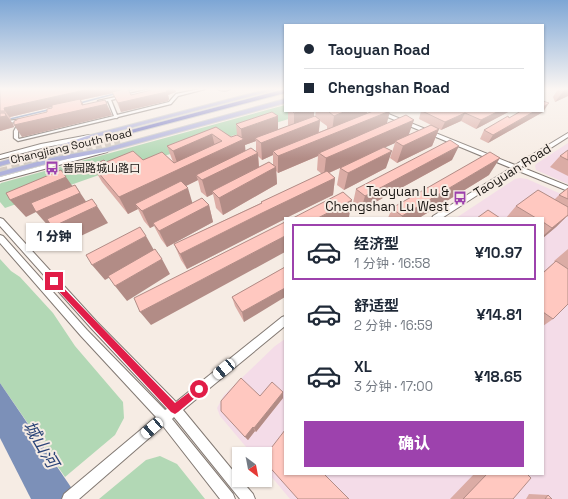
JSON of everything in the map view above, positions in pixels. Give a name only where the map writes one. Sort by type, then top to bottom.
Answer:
[{"type":"highway","points":[[204,112],[122,137],[226,112]]},
{"type":"main road","name":"Changjiang South Road","points":[[1,162],[51,150],[88,137],[183,112]]},
{"type":"main road","name":"Changjiang South Road","points":[[1,177],[12,171],[56,160],[107,150],[244,112]]},
{"type":"street","points":[[114,112],[116,117]]},
{"type":"street","points":[[21,121],[16,131],[16,138],[18,140],[134,112]]},
{"type":"street","points":[[379,112],[568,189]]},
{"type":"street","points":[[0,123],[28,119]]},
{"type":"street","name":"Taoyuan Road","points":[[438,217],[568,135]]},
{"type":"street","points":[[1,177],[107,150]]},
{"type":"street","points":[[0,221],[94,325],[175,409],[248,499]]},
{"type":"street","points":[[0,238],[84,333],[164,418],[228,499]]},
{"type":"street","points":[[69,499],[164,418],[284,321]]},
{"type":"shaded area","points":[[568,143],[568,184],[536,170],[536,164]]},
{"type":"shaded area","points":[[520,178],[527,179],[568,197],[568,499],[290,499],[272,477],[272,447],[246,447],[220,416],[217,408],[224,395],[275,346],[284,340],[284,475],[544,475],[544,217],[458,217],[515,179]]},
{"type":"green space","points":[[258,112],[312,112],[99,175],[5,208],[0,202],[1,183]]},
{"type":"green space","points":[[0,259],[11,271],[20,277],[53,313],[75,346],[123,402],[124,418],[115,435],[65,477],[0,383]]},
{"type":"green space","points":[[160,456],[177,464],[205,499],[99,499],[146,460]]},
{"type":"water","name":"城山河","points":[[0,383],[79,499],[31,499],[0,438]]},
{"type":"building","points":[[46,112],[70,112],[14,125],[14,121]]},
{"type":"building","points":[[271,112],[278,116],[241,129],[236,124]]},
{"type":"building","points":[[329,112],[343,112],[334,116]]},
{"type":"building","points":[[370,112],[387,112],[278,156],[273,151]]},
{"type":"building","points":[[425,112],[496,112],[481,120],[465,113],[445,122]]},
{"type":"building","points":[[519,112],[533,112],[493,135],[484,130],[508,116],[509,118]]},
{"type":"building","points":[[0,113],[5,113],[6,116],[0,117]]},
{"type":"building","points":[[406,115],[414,120],[326,158],[319,153]]},
{"type":"building","points":[[315,116],[320,120],[261,143],[255,138]]},
{"type":"building","points":[[431,125],[439,129],[403,146],[395,141]]},
{"type":"building","points":[[216,127],[231,137],[237,135],[244,139],[119,197],[92,165],[104,160],[106,162],[133,151],[143,160],[162,152],[174,163],[222,141],[212,134],[173,151],[167,146]]},
{"type":"building","points":[[450,140],[459,146],[365,196],[356,189]]},
{"type":"building","points":[[384,147],[392,151],[348,173],[340,168]]},
{"type":"building","points":[[251,148],[258,153],[202,180],[196,175]]},
{"type":"building","points":[[568,150],[568,160],[560,156]]},
{"type":"building","points":[[490,152],[500,158],[402,216],[392,208]]},
{"type":"building","points":[[269,162],[276,167],[219,198],[212,191]]},
{"type":"building","points":[[61,170],[66,177],[10,200],[6,193]]},
{"type":"building","points":[[327,171],[335,178],[180,254],[174,244],[262,203],[261,202]]},
{"type":"building","points":[[181,181],[188,188],[142,211],[135,204]]},
{"type":"building","points":[[75,185],[80,193],[36,212],[31,203]]},
{"type":"building","points":[[568,188],[568,199],[559,195]]},
{"type":"building","points":[[538,190],[568,207],[568,215],[552,228],[544,223],[544,217],[534,217],[516,206]]},
{"type":"building","points":[[343,192],[352,200],[320,217],[295,217]]},
{"type":"building","points":[[202,198],[209,205],[159,231],[153,223]]},
{"type":"building","points":[[92,199],[97,206],[52,227],[47,219]]},
{"type":"building","points":[[488,210],[498,217],[478,217]]},
{"type":"building","points":[[284,223],[284,237],[140,312],[134,298]]},
{"type":"building","points":[[140,227],[146,236],[92,265],[86,255]]},
{"type":"building","points":[[155,249],[162,259],[115,286],[108,276]]},
{"type":"building","points":[[556,261],[568,269],[568,304],[553,319],[544,313],[544,272]]},
{"type":"building","points":[[284,268],[284,289],[242,312],[232,297]]},
{"type":"building","points":[[241,378],[260,396],[272,382],[283,392],[245,437],[221,411],[221,401]]},
{"type":"building","points":[[284,431],[284,475],[325,475],[349,499],[298,499],[272,470],[272,447]]},
{"type":"building","points":[[486,475],[528,475],[531,478],[513,499],[463,499]]},
{"type":"building","points":[[548,495],[552,499],[545,499]]},
{"type":"waterway","points":[[10,119],[38,112]]},
{"type":"tunnel","points":[[59,157],[123,140]]},
{"type":"tunnel","points":[[0,172],[63,156]]},
{"type":"place","name":"啬园路城山路口","points":[[52,168]]},
{"type":"place","name":"Taoyuan Lu & Chengshan Lu West","points":[[460,198]]},
{"type":"route","points":[[54,281],[175,409],[199,389]]}]
